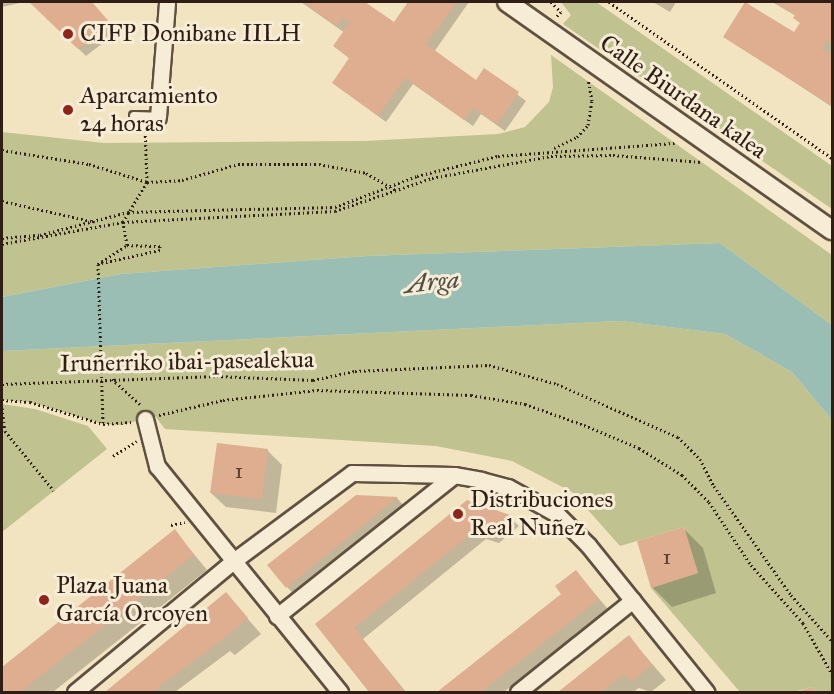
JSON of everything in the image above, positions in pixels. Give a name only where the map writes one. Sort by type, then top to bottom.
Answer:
[{"type":"street","points":[[158,117],[166,2]]},
{"type":"street","name":"Calle Biurdana kalea","points":[[507,2],[832,230]]},
{"type":"street","points":[[150,423],[157,466],[232,562],[340,693]]},
{"type":"street","points":[[75,693],[232,562],[352,473],[454,475],[508,487],[557,514],[633,600],[706,693]]},
{"type":"street","points":[[277,616],[454,475]]},
{"type":"street","points":[[519,693],[633,600]]},
{"type":"lane","points":[[134,116],[158,117]]},
{"type":"path","points":[[550,12],[558,17],[561,12],[551,2]]},
{"type":"path","points":[[609,2],[832,158]]},
{"type":"path","points":[[553,149],[577,137],[588,125],[592,101],[588,79]]},
{"type":"path","points":[[127,245],[123,222],[147,182],[144,143]]},
{"type":"path","points":[[2,238],[40,235],[97,222],[128,212],[335,207],[392,185],[459,164],[553,149],[675,143]]},
{"type":"path","points":[[2,150],[90,164],[147,182],[182,180],[238,164],[268,162],[319,164],[366,173],[392,185],[396,190]]},
{"type":"path","points":[[2,244],[123,222],[334,211],[473,168],[551,156],[613,155],[702,162]]},
{"type":"path","points":[[2,201],[97,222]]},
{"type":"path","points":[[127,245],[160,246],[160,250],[98,264],[127,245]]},
{"type":"path","points":[[98,264],[103,424]]},
{"type":"path","name":"Iruñerriko ibai-pasealekua","points":[[2,384],[217,376],[313,380],[355,370],[489,365],[556,384],[678,437],[700,459],[714,486],[791,595],[832,641]]},
{"type":"path","points":[[112,379],[150,423]]},
{"type":"path","points":[[2,400],[30,402],[103,424],[150,423],[223,400],[317,390],[471,395],[525,404],[639,448],[682,475],[708,502],[752,566],[803,623],[832,674]]},
{"type":"path","points":[[2,408],[3,432],[54,491]]},
{"type":"path","points":[[113,456],[150,423]]},
{"type":"green space","points":[[561,2],[596,2],[832,166],[832,209],[563,24],[571,15]]},
{"type":"green space","points":[[551,55],[832,255],[832,325],[720,243],[367,256],[121,274],[2,297],[2,132],[104,143],[365,141],[498,134],[525,127],[549,102],[553,87]]},
{"type":"green space","points":[[620,321],[725,334],[792,372],[832,420],[832,692],[814,692],[812,687],[794,692],[740,692],[651,588],[698,573],[684,527],[620,546],[572,492],[512,461],[436,446],[165,429],[155,416],[122,425],[103,424],[30,402],[2,400],[2,351]]},
{"type":"green space","points":[[2,404],[35,409],[88,426],[107,449],[2,532]]},
{"type":"water","name":"Arga","points":[[720,243],[832,325],[832,420],[792,372],[725,334],[620,321],[2,351],[2,297],[121,274],[367,256]]},
{"type":"building","points":[[29,2],[92,2],[111,24],[78,49]]},
{"type":"building","points":[[302,2],[365,2],[394,22],[408,2],[457,2],[426,44],[476,80],[484,68],[519,92],[497,124],[473,108],[464,120],[405,78],[378,116],[332,83],[349,58],[333,46],[350,22],[343,17],[337,26]]},
{"type":"building","points":[[745,2],[794,32],[800,23],[793,18],[795,15],[774,2],[832,2],[832,44],[827,40],[822,49],[832,55],[832,106],[723,37]]},
{"type":"building","points":[[217,443],[268,449],[262,499],[210,493]]},
{"type":"building","points":[[356,495],[398,497],[286,588],[267,565]]},
{"type":"building","points":[[467,500],[510,515],[489,534],[476,530],[354,628],[405,692],[369,692],[315,624]]},
{"type":"building","points":[[684,527],[698,573],[651,588],[637,541]]},
{"type":"building","points":[[175,529],[194,555],[20,692],[2,692],[2,667]]},
{"type":"building","points":[[576,570],[599,599],[481,692],[437,692],[561,594],[555,586]]},
{"type":"building","points":[[226,592],[248,618],[219,642],[152,692],[105,692]]},
{"type":"building","points":[[629,635],[652,665],[631,682],[624,674],[601,692],[558,692]]},
{"type":"building","points":[[812,687],[814,692],[796,692]]},
{"type":"place","name":"CIFP Donibane IILH","points":[[68,34]]},
{"type":"place","name":"Aparcamiento 24 horas","points":[[68,110]]},
{"type":"place","name":"Distribuciones Real Nuñez","points":[[458,514]]},
{"type":"place","name":"Plaza Juana García Orcoyen","points":[[44,600]]}]
